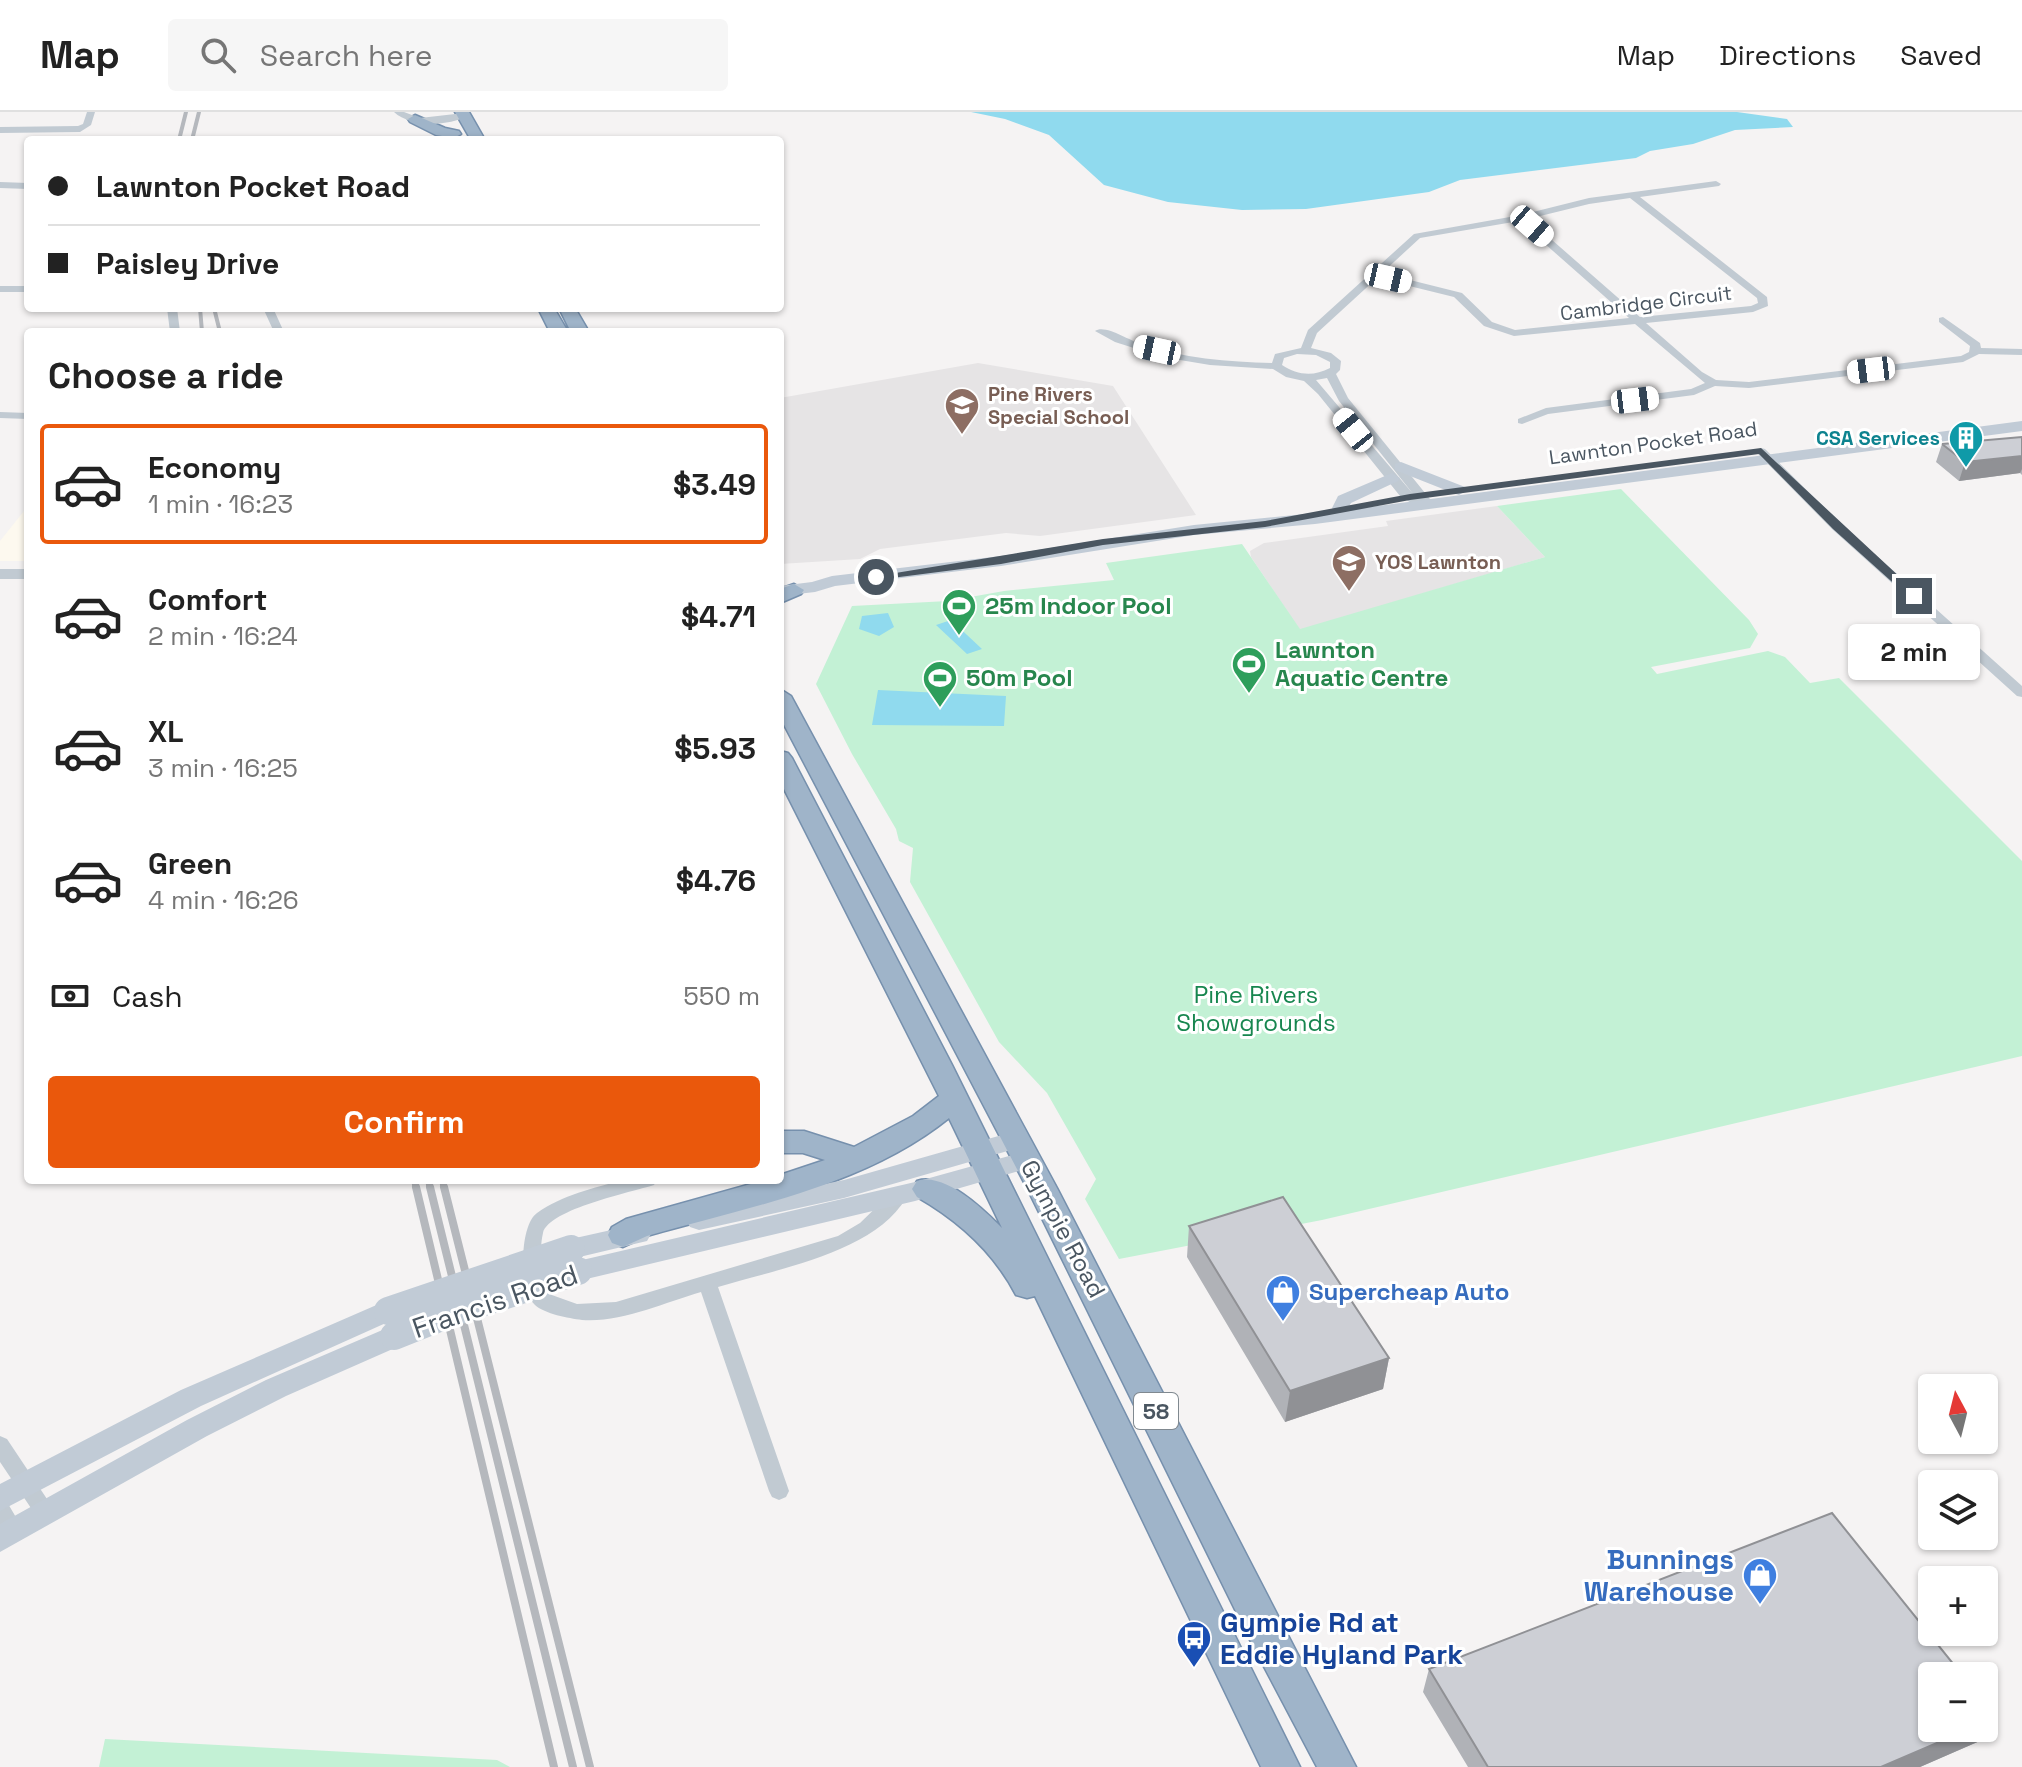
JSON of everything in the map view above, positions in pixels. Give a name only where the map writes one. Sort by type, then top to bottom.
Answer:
[{"type":"highway","points":[[463,114],[476,136]]},
{"type":"highway","points":[[443,115],[454,136]]},
{"type":"highway","points":[[415,119],[452,136]]},
{"type":"highway","name":"Gympie Road","points":[[784,704],[1021,1150],[1337,1767]]},
{"type":"highway","name":"Gympie Road","points":[[784,766],[954,1099],[1281,1767]]},
{"type":"highway","points":[[784,1182],[857,1159],[931,1119],[954,1099]]},
{"type":"highway","points":[[784,1142],[804,1142],[857,1159]]},
{"type":"highway","points":[[623,1235],[637,1227],[776,1184]]},
{"type":"highway","points":[[927,1189],[964,1211],[986,1230],[1008,1252],[1030,1294],[1054,1306]]},
{"type":"main road","name":"Lawnton Pocket Road","points":[[785,586],[1001,561],[1087,545],[1766,455],[2022,416]]},
{"type":"main road","name":"Lawnton Pocket Road","points":[[1290,520],[1340,508],[1421,500],[1459,490],[2022,426]]},
{"type":"main road","points":[[1340,508],[1344,500],[1396,472],[1459,490]]},
{"type":"main road","name":"Francis Road","points":[[0,1499],[213,1386],[391,1324],[454,1312],[575,1260],[623,1235],[640,1234],[984,1161],[1021,1150]]},
{"type":"main road","name":"Francis Road","points":[[575,1260],[661,1249],[897,1198],[927,1189],[984,1161]]},
{"type":"main road","name":"Francis Road","points":[[4,1526],[46,1514],[197,1428],[391,1324]]},
{"type":"street","points":[[0,130],[80,129],[87,125],[91,112]]},
{"type":"street","points":[[399,112],[443,115]]},
{"type":"street","points":[[399,112],[399,115],[415,119],[463,114]]},
{"type":"street","points":[[1305,351],[1307,337],[1417,236],[1521,218],[1589,201],[1716,184]]},
{"type":"street","points":[[0,185],[24,186]]},
{"type":"street","name":"Cambridge Circuit","points":[[1374,274],[1458,295],[1488,324],[1514,333],[1753,309],[1764,304],[1632,195]]},
{"type":"street","points":[[1521,218],[1698,374],[1713,383],[1749,385],[1963,359],[1976,351],[2022,352]]},
{"type":"street","points":[[0,289],[24,289]]},
{"type":"street","points":[[1943,320],[1973,342],[1976,351]]},
{"type":"street","points":[[1100,331],[1128,344],[1215,363],[1276,366],[1285,373],[1307,378],[1330,374],[1335,370],[1336,361],[1324,354],[1305,351],[1284,354],[1276,359],[1276,366]]},
{"type":"street","points":[[1330,374],[1343,399],[1396,472]]},
{"type":"street","points":[[1307,378],[1421,500]]},
{"type":"street","points":[[1522,421],[1546,411],[1694,392],[1713,383]]},
{"type":"street","points":[[0,415],[24,416]]},
{"type":"street","points":[[1766,455],[1836,526],[2022,693]]},
{"type":"street","points":[[0,574],[24,574]]},
{"type":"street","points":[[633,1184],[585,1197],[541,1219],[534,1233],[532,1267],[541,1299],[565,1311],[598,1313],[707,1283],[844,1241],[867,1228],[897,1198]]},
{"type":"street","points":[[707,1283],[779,1491]]},
{"type":"street","points":[[0,1445],[46,1514]]},
{"type":"shaded area","name":"Pine Rivers Special School","points":[[978,363],[1113,386],[1196,515],[1040,536],[1006,533],[880,549],[860,559],[784,564],[784,397]]},
{"type":"shaded area","name":"YOS Lawnton","points":[[1497,506],[1545,557],[1300,630],[1251,557],[1250,551],[1264,543],[1388,526],[1386,521]]},
{"type":"shaded area","points":[[24,511],[24,561],[0,561],[0,541]]},
{"type":"green space","name":"Pine Rivers Showgrounds","points":[[1621,489],[1749,620],[1758,634],[1750,648],[1651,667],[1657,674],[1768,651],[1785,657],[1810,683],[1839,678],[2022,861],[2022,1056],[1322,1220],[1119,1259],[1085,1199],[1096,1179],[1047,1093],[999,1042],[910,882],[913,848],[899,841],[896,829],[816,684],[852,606],[948,601],[1004,591],[1114,580],[1106,563],[1242,544],[1300,629],[1545,557],[1497,506]]},
{"type":"green space","points":[[105,1739],[497,1760],[510,1767],[99,1767]]},
{"type":"water","points":[[971,112],[1737,112],[1787,119],[1793,127],[1735,130],[1693,144],[1650,151],[1636,158],[1460,180],[1429,192],[1306,209],[1242,210],[1168,202],[1104,185],[1049,135],[1005,119]]},
{"type":"water","points":[[888,613],[894,627],[879,636],[859,629],[862,616]]},
{"type":"water","name":"25m Indoor Pool","points":[[951,620],[982,649],[967,654],[936,625]]},
{"type":"water","name":"50m Pool","points":[[878,690],[1006,696],[1004,726],[872,725]]},
{"type":"building","points":[[2022,437],[2022,456],[1965,462],[1942,444]]},
{"type":"building","name":"Supercheap Auto","points":[[1283,1197],[1389,1358],[1290,1391],[1189,1226]]},
{"type":"building","name":"Bunnings Warehouse","points":[[1832,1513],[1918,1620],[1918,1646],[1939,1646],[1952,1662],[1918,1662],[1918,1742],[1939,1742],[1881,1767],[1488,1767],[1429,1669]]},
{"type":"railway","points":[[180,136],[186,112]]},
{"type":"railway","points":[[193,136],[199,112]]},
{"type":"railway","points":[[200,312],[202,328]]},
{"type":"railway","points":[[215,312],[219,328]]},
{"type":"railway","points":[[415,1184],[416,1189]]},
{"type":"railway","points":[[429,1184],[430,1189]]},
{"type":"railway","points":[[443,1184],[444,1189]]},
{"type":"railway","points":[[416,1187],[554,1767]]},
{"type":"railway","points":[[430,1187],[573,1767]]},
{"type":"railway","points":[[444,1187],[590,1767]]},
{"type":"place","name":"Pine Rivers Special School","points":[[962,436]]},
{"type":"place","name":"CSA Services","points":[[1966,469]]},
{"type":"place","name":"YOS Lawnton","points":[[1349,593]]},
{"type":"place","name":"25m Indoor Pool","points":[[959,637]]},
{"type":"place","name":"Lawnton Aquatic Centre","points":[[1249,695]]},
{"type":"place","name":"50m Pool","points":[[940,709]]},
{"type":"place","name":"Supercheap Auto","points":[[1283,1323]]},
{"type":"place","name":"Bunnings Warehouse","points":[[1760,1606]]},
{"type":"place","name":"Gympie Rd at Eddie Hyland Park","points":[[1194,1669]]},
{"type":"route","points":[[876,577],[1001,561],[1103,542],[1265,524],[1410,497],[1761,451],[1836,526],[1914,596]]}]
